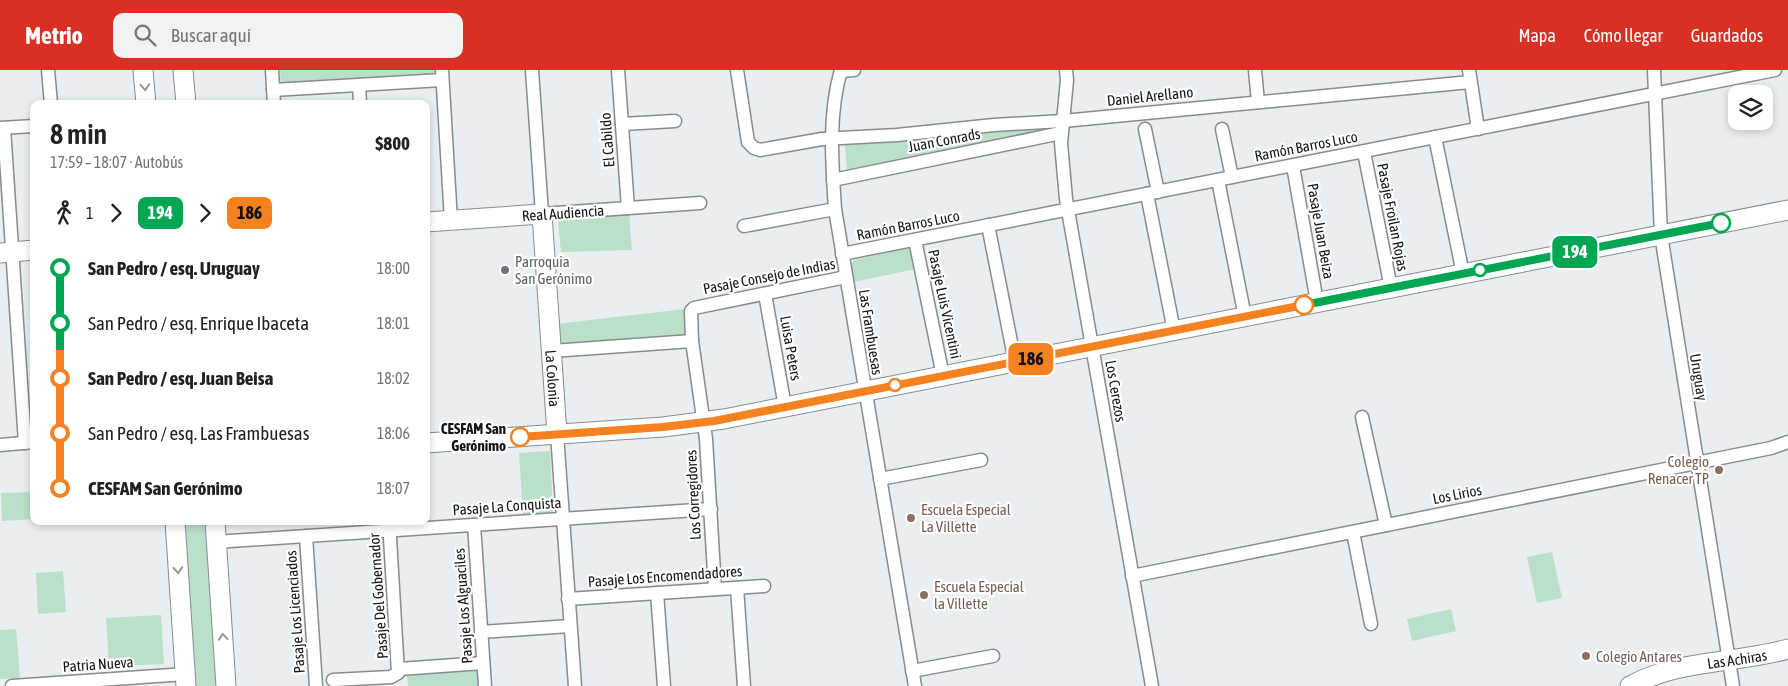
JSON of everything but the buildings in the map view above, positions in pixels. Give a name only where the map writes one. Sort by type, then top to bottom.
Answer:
[{"type":"street","points":[[48,70],[51,100]]},
{"type":"street","points":[[143,70],[146,100]]},
{"type":"street","points":[[183,70],[186,100]]},
{"type":"street","points":[[272,70],[274,100]]},
{"type":"street","name":"La Colonia","points":[[532,70],[574,686]]},
{"type":"street","name":"El Cabildo","points":[[618,70],[628,208]]},
{"type":"street","name":"Daniel Arellano","points":[[737,70],[748,142],[754,148],[760,150],[816,140],[994,125],[1062,127],[1470,76]]},
{"type":"street","points":[[841,71],[854,70]]},
{"type":"street","name":"Los Cerezos","points":[[1066,70],[1067,80],[1062,127],[1062,163],[1068,210],[1152,686]]},
{"type":"street","points":[[1255,70],[1258,102]]},
{"type":"street","name":"Uruguay","points":[[1654,70],[1661,235],[1733,686]]},
{"type":"street","name":"Ramón Barros Luco","points":[[842,254],[1775,70]]},
{"type":"street","name":"Las Frambuesas","points":[[841,71],[834,106],[832,140],[835,209],[915,686]]},
{"type":"street","points":[[273,90],[359,85],[442,75],[451,221]]},
{"type":"street","points":[[1470,76],[1478,129]]},
{"type":"street","points":[[359,85],[360,100]]},
{"type":"street","points":[[622,124],[675,120]]},
{"type":"street","points":[[0,445],[30,443],[6,252],[2,128],[30,126]]},
{"type":"street","name":"Juan Conrads","points":[[833,180],[1062,127]]},
{"type":"street","points":[[1145,128],[1152,193],[1174,330]]},
{"type":"street","points":[[1222,129],[1232,178]]},
{"type":"street","points":[[1435,138],[1463,274]]},
{"type":"street","name":"Pasaje Froilan Rojas","points":[[1364,152],[1390,288]]},
{"type":"street","name":"Pasaje Juan Beiza","points":[[1293,166],[1317,302]]},
{"type":"street","points":[[1218,180],[1244,317]]},
{"type":"street","name":"Real Audiencia","points":[[430,222],[700,203]]},
{"type":"street","points":[[744,226],[835,209]]},
{"type":"street","points":[[430,443],[663,427],[703,422],[865,392],[1788,210]]},
{"type":"street","points":[[988,226],[1015,362]]},
{"type":"street","name":"Pasaje Luis Vicentini","points":[[915,240],[943,376]]},
{"type":"street","points":[[6,252],[30,250]]},
{"type":"street","name":"Pasaje Consejo de Indias","points":[[692,341],[690,318],[691,311],[694,308],[846,277]]},
{"type":"street","name":"Luisa Peters","points":[[766,294],[785,407]]},
{"type":"street","points":[[552,351],[692,341]]},
{"type":"street","name":"Los Corregidores","points":[[692,341],[706,439],[715,589]]},
{"type":"street","points":[[1362,417],[1386,525]]},
{"type":"street","name":"Los Lirios","points":[[1132,576],[1771,448],[1788,442]]},
{"type":"street","points":[[880,479],[980,460]]},
{"type":"street","name":"Pasaje La Conquista","points":[[216,542],[306,536],[389,526],[474,525],[710,509]]},
{"type":"street","points":[[175,525],[186,680]]},
{"type":"street","points":[[215,525],[226,686]]},
{"type":"street","name":"Pasaje Los Alguaciles","points":[[474,525],[485,686]]},
{"type":"street","name":"Pasaje Del Gobernador","points":[[333,680],[394,676],[398,673],[389,526]]},
{"type":"street","points":[[1352,532],[1371,624]]},
{"type":"street","name":"Pasaje Los Licenciados","points":[[306,536],[316,686]]},
{"type":"street","name":"Pasaje Los Encomendadores","points":[[568,599],[764,586]]},
{"type":"street","points":[[738,588],[744,686]]},
{"type":"street","points":[[657,593],[664,686]]},
{"type":"street","points":[[481,632],[570,626]]},
{"type":"street","name":"Las Achiras","points":[[1630,686],[1670,669],[1788,649]]},
{"type":"street","points":[[912,671],[993,656]]},
{"type":"street","name":"Pasaje Del Gobernador","points":[[399,669],[483,663]]},
{"type":"street","name":"Patria Nueva","points":[[12,686],[186,680]]},
{"type":"green space","points":[[280,70],[436,70],[437,79],[281,87]]},
{"type":"green space","points":[[1048,124],[1049,131],[847,172],[845,145]]},
{"type":"green space","points":[[629,213],[632,250],[561,252],[558,220]]},
{"type":"green space","points":[[909,248],[913,253],[915,269],[854,282],[851,264],[854,260]]},
{"type":"green space","points":[[685,309],[688,338],[558,348],[556,324]]},
{"type":"green space","points":[[550,451],[553,513],[523,515],[519,453]]},
{"type":"green space","points":[[30,492],[30,519],[2,521],[1,493]]},
{"type":"green space","points":[[180,525],[208,525],[219,686],[192,686]]},
{"type":"green space","points":[[1552,552],[1562,598],[1537,603],[1527,557]]},
{"type":"green space","points":[[63,571],[66,612],[38,614],[36,573]]},
{"type":"green space","points":[[1451,609],[1456,631],[1412,641],[1407,619]]},
{"type":"green space","points":[[161,615],[164,664],[109,666],[106,618]]},
{"type":"green space","points":[[16,629],[20,678],[0,679],[0,630]]},
{"type":"green space","points":[[477,670],[478,686],[408,686],[407,675]]},
{"type":"bus line","name":"194","points":[[1304,305],[1721,223]]},
{"type":"bus line","name":"186","points":[[520,437],[663,427],[714,421],[1304,305]]},
{"type":"place","name":"Parroquia San Gerónimo","points":[[505,270]]},
{"type":"place","name":"CESFAM San Gerónimo","points":[[520,437]]},
{"type":"place","name":"Colegio Renacer TP","points":[[1719,470]]},
{"type":"place","name":"Escuela Especial La Villette","points":[[911,518]]},
{"type":"place","name":"Escuela Especial la Villette","points":[[924,595]]},
{"type":"place","name":"Colegio Antares","points":[[1586,656]]}]
